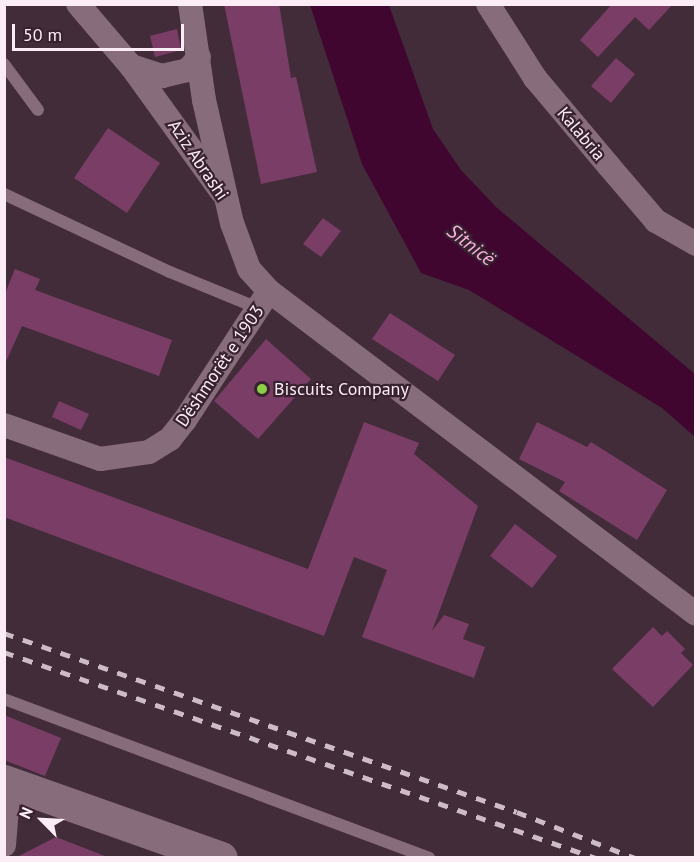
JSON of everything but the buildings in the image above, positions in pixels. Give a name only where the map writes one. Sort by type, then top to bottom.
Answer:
[{"type":"main road","points":[[7,782],[221,858]]},
{"type":"street","name":"Aziz Abrashi","points":[[78,4],[131,66],[228,201],[249,269],[266,297]]},
{"type":"street","points":[[190,4],[204,100],[228,201]]},
{"type":"street","name":"Kalabria","points":[[488,4],[535,78],[656,221],[696,244]]},
{"type":"street","points":[[131,66],[162,76],[188,70],[199,57]]},
{"type":"street","name":"Dëshmorët e 1903","points":[[4,425],[100,459],[149,452],[170,439],[185,420],[266,297],[696,614]]},
{"type":"street","points":[[4,845],[7,782]]},
{"type":"lane","points":[[4,64],[38,110]]},
{"type":"lane","points":[[4,194],[170,272],[248,304],[266,297]]},
{"type":"lane","points":[[4,699],[411,855],[429,858]]},
{"type":"water","name":"Sitnicë","points":[[310,5],[389,5],[433,129],[461,170],[496,207],[695,374],[695,437],[662,408],[469,290],[421,273],[362,164]]},
{"type":"railway","points":[[4,633],[517,812],[635,858]]},
{"type":"railway","points":[[4,652],[596,858]]},
{"type":"place","name":"Biscuits Company","points":[[262,389]]}]
